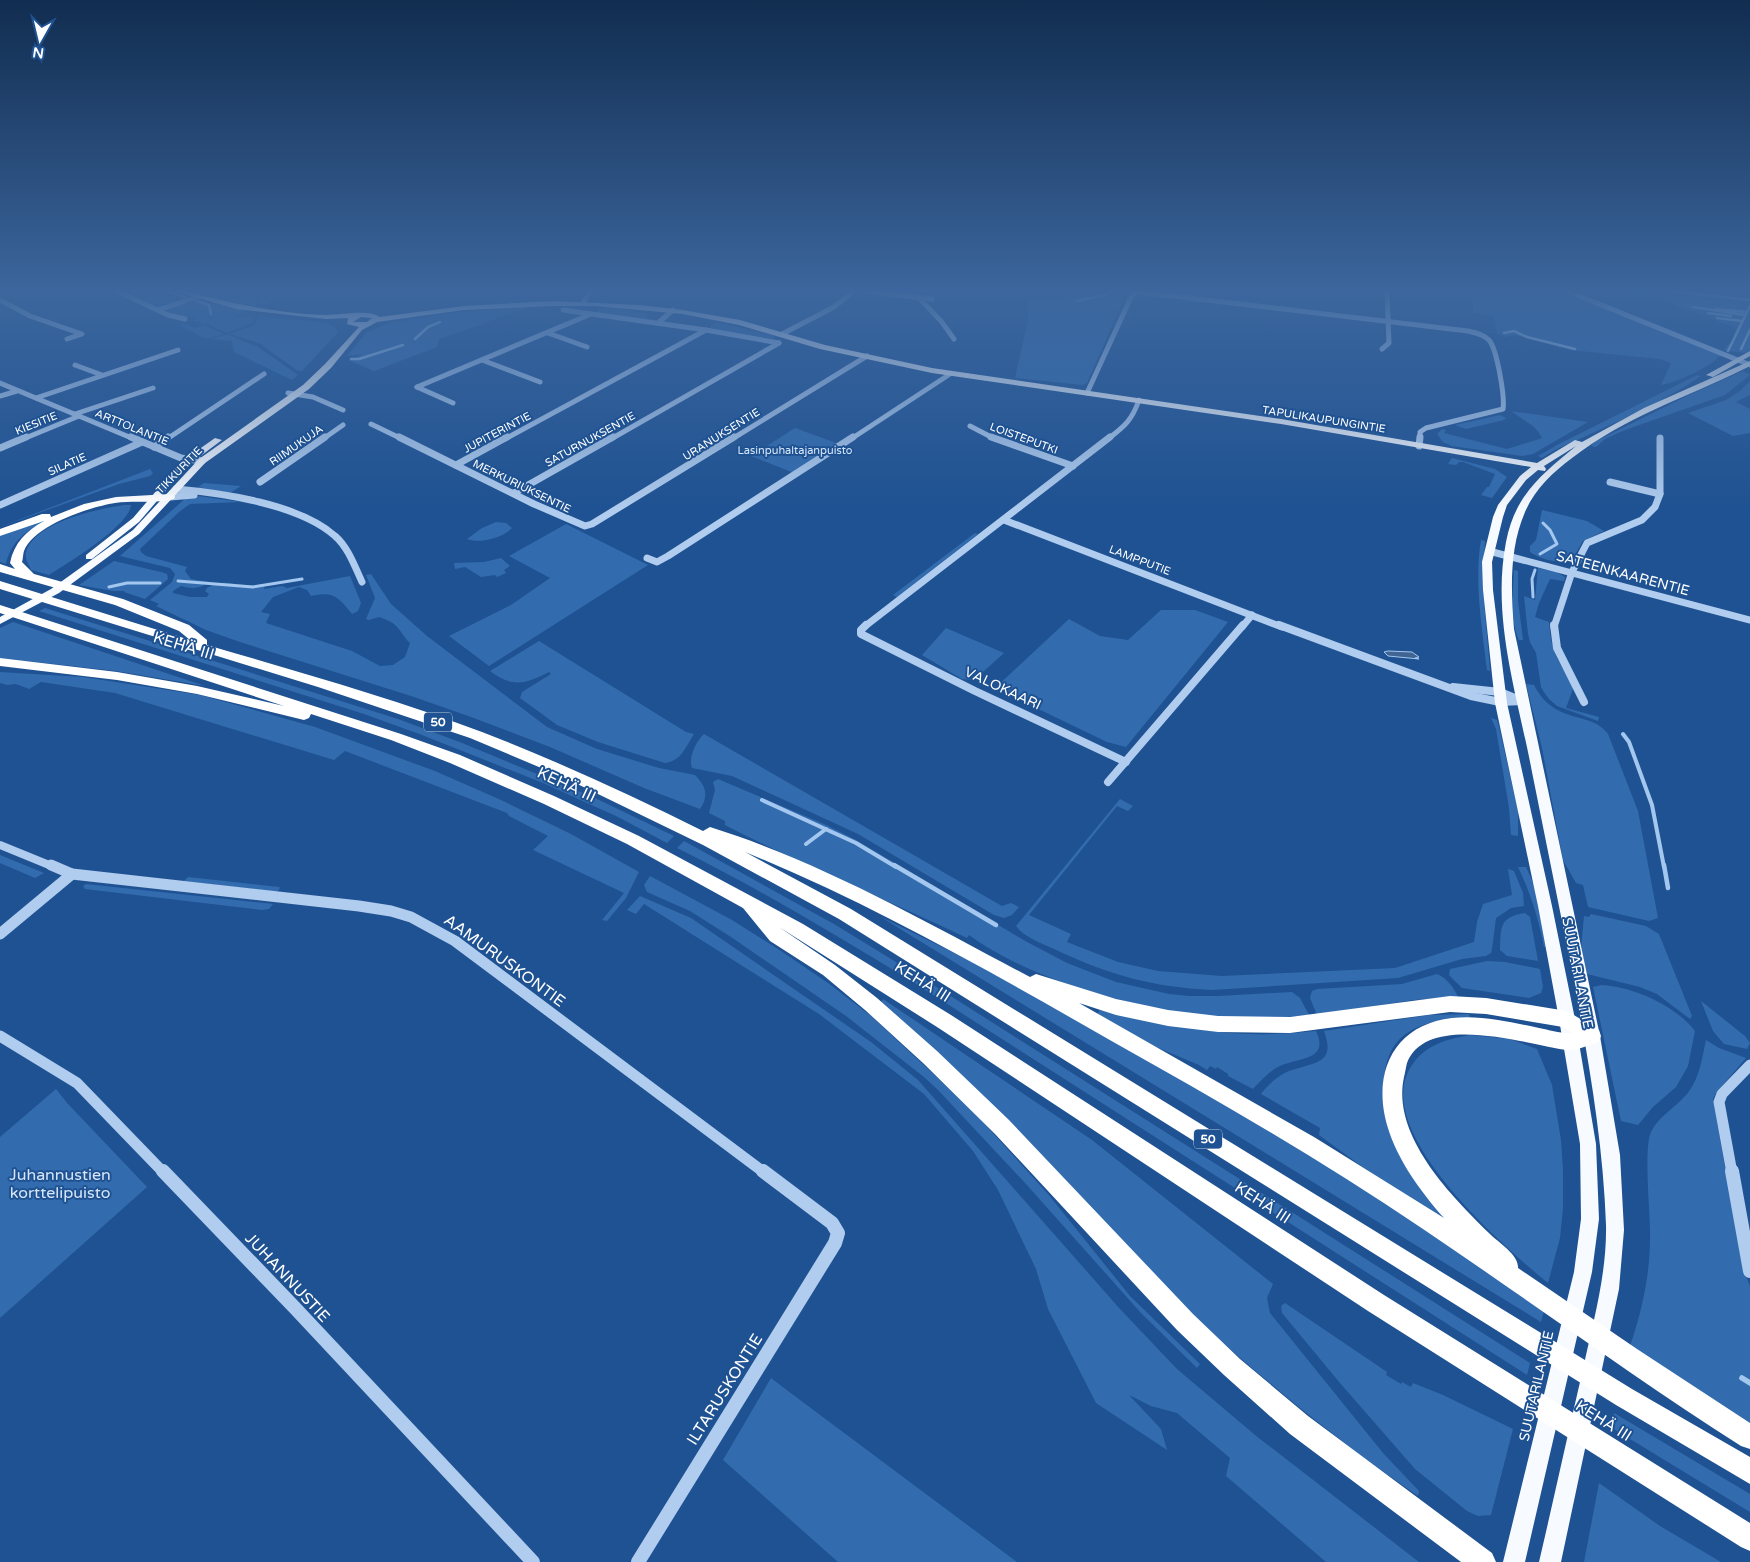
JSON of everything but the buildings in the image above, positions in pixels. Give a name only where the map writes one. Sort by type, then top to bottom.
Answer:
[{"type":"highway","points":[[32,577],[16,563],[15,554],[19,546],[37,529],[69,514],[100,504],[118,500],[153,500],[169,492]]},
{"type":"highway","points":[[0,533],[91,500],[115,494],[169,492]]},
{"type":"highway","points":[[0,568],[119,602],[184,628],[207,647]]},
{"type":"highway","name":"KEHÄ III","points":[[0,585],[326,684],[476,736],[611,792],[661,816],[761,867],[845,914],[1616,1392],[1750,1471]]},
{"type":"highway","name":"KEHÄ III","points":[[0,610],[396,737],[456,759],[634,840],[797,929],[944,1021],[1368,1298],[1750,1538]]},
{"type":"highway","points":[[0,662],[117,676],[197,690],[396,737]]},
{"type":"highway","points":[[661,816],[753,847],[906,920],[1138,1045],[1331,1158],[1429,1220],[1632,1362],[1750,1437]]},
{"type":"highway","points":[[741,897],[776,936],[829,970],[930,1057],[1002,1127],[1185,1322],[1232,1367],[1300,1425],[1483,1562]]},
{"type":"highway","points":[[1007,973],[1116,1007],[1168,1018],[1218,1024],[1290,1026],[1450,1004],[1486,1006],[1567,1020],[1592,1036]]},
{"type":"highway","points":[[1558,1310],[1489,1248],[1463,1222],[1432,1185],[1399,1130],[1392,1107],[1391,1087],[1402,1052],[1410,1043],[1437,1029],[1462,1026],[1503,1029],[1571,1042],[1592,1036]]},
{"type":"main road","name":"TIKKURITIE","points":[[0,610],[70,576],[136,532],[169,492],[202,461],[292,393],[321,364]]},
{"type":"main road","name":"TIKKURITIE","points":[[169,492],[189,460],[323,372],[330,364]]},
{"type":"main road","name":"TAPULIKAUPUNGINTIE","points":[[903,364],[950,374],[1139,400],[1419,446],[1534,469],[1548,474]]},
{"type":"main road","name":"SUUTARILANTIE","points":[[1514,1562],[1583,1272],[1590,1220],[1588,1144],[1571,1042],[1501,698],[1488,590],[1489,550],[1492,535],[1503,506],[1523,478],[1534,469],[1578,442],[1594,437],[1678,395],[1731,364]]},
{"type":"main road","name":"SUUTARILANTIE","points":[[1678,395],[1712,383],[1749,364]]},
{"type":"main road","name":"SUUTARILANTIE","points":[[1550,1562],[1610,1289],[1615,1230],[1612,1156],[1592,1036],[1523,701],[1516,679],[1506,605],[1508,555],[1521,511],[1530,494],[1548,474],[1594,437]]},
{"type":"main road","name":"TIKKURITIE","points":[[0,621],[38,601],[70,576],[136,520],[153,500]]},
{"type":"street","points":[[36,398],[136,364]]},
{"type":"street","points":[[453,403],[418,387],[473,364]]},
{"type":"street","points":[[492,364],[540,382]]},
{"type":"street","name":"JUPITERINTIE","points":[[456,466],[644,364]]},
{"type":"street","name":"SATURNUKSENTIE","points":[[514,493],[742,364]]},
{"type":"street","name":"URANUKSENTIE","points":[[585,526],[854,364]]},
{"type":"street","points":[[1087,393],[1100,364]]},
{"type":"street","points":[[1419,446],[1420,432],[1426,428],[1503,409],[1505,404],[1497,364]]},
{"type":"street","points":[[75,365],[102,375]]},
{"type":"street","points":[[154,447],[264,374]]},
{"type":"street","points":[[647,558],[657,562],[699,536],[730,520],[741,510],[950,374]]},
{"type":"street","name":"ARTTOLANTIE","points":[[0,383],[154,447],[189,460],[202,461]]},
{"type":"street","name":"KIESITIE","points":[[0,448],[77,415],[153,388]]},
{"type":"street","points":[[0,396],[17,390]]},
{"type":"street","points":[[292,393],[313,397],[343,410]]},
{"type":"street","points":[[1004,520],[1126,425],[1134,415],[1139,400]]},
{"type":"street","name":"RIIMUKUJA","points":[[260,482],[343,424]]},
{"type":"street","name":"MERKURIUKSENTIE","points":[[371,424],[534,504],[585,526]]},
{"type":"street","name":"LOISTEPUTKI","points":[[970,426],[987,436],[1073,466]]},
{"type":"street","points":[[1584,702],[1581,692],[1560,658],[1553,635],[1554,627],[1572,572],[1587,543],[1648,516],[1656,507],[1660,494],[1660,438]]},
{"type":"street","name":"SILATIE","points":[[0,505],[142,442]]},
{"type":"street","points":[[1610,482],[1660,494]]},
{"type":"street","points":[[169,492],[197,490],[266,504],[324,527],[337,537],[362,582]]},
{"type":"street","points":[[169,492],[212,494]]},
{"type":"street","name":"LAMPPUTIE","points":[[1004,520],[1252,615],[1440,684],[1468,697],[1523,701]]},
{"type":"street","name":"VALOKAARI","points":[[1004,520],[866,625],[861,634],[967,687],[1126,762]]},
{"type":"street","name":"SATEENKAARENTIE","points":[[1489,550],[1750,620]]},
{"type":"street","points":[[1108,782],[1252,615]]},
{"type":"street","name":"AAMURUSKONTIE","points":[[0,845],[72,874],[359,906],[391,911],[425,923],[455,941],[822,1215],[832,1223],[838,1233]]},
{"type":"street","points":[[0,934],[72,874]]},
{"type":"street","name":"JUHANNUSTIE","points":[[0,1036],[77,1083],[295,1308],[533,1562]]},
{"type":"street","points":[[1750,1065],[1722,1094],[1719,1102],[1750,1271]]},
{"type":"street","name":"ILTARUSKONTIE","points":[[638,1562],[835,1243],[838,1233]]},
{"type":"green space","points":[[259,364],[282,364],[298,375],[292,380]]},
{"type":"green space","points":[[288,364],[309,364],[302,371],[298,371]]},
{"type":"green space","points":[[357,364],[393,364],[374,371]]},
{"type":"green space","points":[[1018,364],[1095,364],[1087,383],[1082,385],[1015,378]]},
{"type":"green space","points":[[1671,364],[1710,364],[1675,381],[1661,385]]},
{"type":"green space","points":[[1743,371],[1750,375],[1725,395],[1625,430],[1605,439],[1596,447],[1591,446],[1594,442],[1687,396]]},
{"type":"green space","points":[[1697,375],[1701,376],[1673,394],[1644,409],[1563,446],[1542,458],[1538,456],[1557,445]]},
{"type":"green space","points":[[1750,381],[1750,395],[1736,402],[1750,409],[1750,433],[1733,436],[1688,413],[1726,400],[1740,391]]},
{"type":"green space","points":[[1511,411],[1588,422],[1533,454],[1522,456],[1452,446],[1443,442],[1437,434],[1442,429],[1446,430],[1444,433],[1507,449],[1542,438],[1533,427]]},
{"type":"green space","points":[[1500,415],[1506,418],[1466,429],[1455,425]]},
{"type":"green space","name":"Lasinpuhaltajanpuisto","points":[[795,428],[839,444],[794,473],[751,456]]},
{"type":"green space","points":[[1452,458],[1495,469],[1507,477],[1492,498],[1481,495],[1489,487],[1495,474],[1463,462],[1459,462],[1456,465],[1448,464]]},
{"type":"green space","points":[[150,469],[153,473],[150,476],[119,484],[0,527]]},
{"type":"green space","points":[[204,483],[241,486],[230,493],[198,487]]},
{"type":"green space","points":[[198,496],[241,502],[190,504],[140,549],[146,556],[187,567],[185,571],[191,579],[209,582],[196,588],[181,586],[173,591],[173,593],[190,597],[207,597],[209,594],[205,591],[207,588],[222,583],[265,584],[264,589],[282,586],[287,588],[350,576],[361,603],[358,611],[352,614],[335,597],[325,594],[311,596],[307,590],[299,587],[273,597],[261,612],[270,614],[266,623],[352,651],[380,666],[393,665],[405,657],[410,643],[391,622],[379,617],[366,619],[375,598],[366,575],[371,574],[391,604],[427,636],[547,727],[597,749],[659,768],[695,775],[702,783],[705,791],[705,800],[700,809],[644,788],[550,747],[471,717],[240,642],[206,630],[156,606],[159,604],[150,600],[172,582],[175,574],[170,568],[120,556],[187,497]]},
{"type":"green space","points":[[124,505],[131,505],[128,514],[109,533],[83,553],[49,575],[31,570],[26,559],[26,552],[41,533],[68,519]]},
{"type":"green space","points":[[1542,510],[1587,521],[1604,531],[1583,541],[1571,561],[1544,559],[1530,552],[1530,546],[1536,540]]},
{"type":"green space","points":[[49,519],[34,527],[16,542],[6,564],[0,562],[0,536]]},
{"type":"green space","points":[[496,522],[506,523],[512,528],[503,535],[491,539],[478,541],[467,539],[482,528]]},
{"type":"green space","points":[[566,524],[648,565],[489,666],[449,636],[511,605],[550,578],[509,556]]},
{"type":"green space","points":[[975,533],[978,534],[897,597],[893,595]]},
{"type":"green space","points":[[1481,540],[1485,541],[1483,588],[1490,671],[1487,670],[1480,605],[1478,572]]},
{"type":"green space","points":[[501,558],[510,566],[504,570],[506,573],[497,577],[495,575],[481,577],[465,567],[455,569],[454,563],[484,562]]},
{"type":"green space","points":[[114,561],[167,574],[168,579],[145,599],[125,591],[113,591],[79,585]]},
{"type":"green space","points":[[1538,568],[1556,572],[1565,577],[1564,581],[1550,579],[1535,617],[1549,622],[1554,649],[1574,686],[1566,708],[1599,717],[1598,721],[1557,706],[1549,699],[1541,687],[1536,653],[1528,634],[1524,596],[1535,600]]},
{"type":"green space","points":[[1514,570],[1518,571],[1518,600],[1523,640],[1519,640],[1514,624]]},
{"type":"green space","points":[[45,608],[398,719],[462,743],[595,798],[674,836],[667,843],[618,817],[543,783],[422,735],[364,714],[39,611]]},
{"type":"green space","points":[[1161,610],[1195,610],[1228,622],[1126,747],[1107,742],[995,688],[1069,619],[1100,636],[1128,640]]},
{"type":"green space","points":[[13,622],[205,686],[116,671],[0,658],[0,628]]},
{"type":"green space","points":[[946,628],[1004,653],[974,680],[962,679],[922,655]]},
{"type":"green space","points":[[539,641],[686,732],[694,734],[679,757],[665,763],[598,742],[557,725],[520,698],[522,692],[551,674],[549,672],[526,681],[512,682],[490,671]]},
{"type":"green space","points":[[0,672],[83,677],[200,695],[315,727],[435,771],[501,800],[571,834],[639,872],[626,898],[607,921],[602,920],[624,893],[533,850],[548,836],[509,816],[507,813],[345,751],[334,760],[115,693],[41,682],[29,689],[16,684],[7,685],[0,683]]},
{"type":"green space","points":[[1526,684],[1534,685],[1552,707],[1592,722],[1608,734],[1638,811],[1658,918],[1649,921],[1588,907],[1583,885],[1576,883],[1563,860],[1542,748]]},
{"type":"green space","points":[[1491,718],[1497,720],[1499,727],[1518,811],[1518,836],[1511,835],[1509,808],[1496,729]]},
{"type":"green space","points":[[704,734],[1002,906],[1011,903],[1019,907],[1012,915],[1004,918],[994,915],[858,834],[732,776],[692,768],[691,759],[694,750]]},
{"type":"green space","points":[[718,779],[824,824],[856,840],[1027,942],[1067,963],[1116,982],[1169,994],[1218,996],[1292,992],[1300,998],[1309,1015],[1263,1019],[1190,1014],[1110,997],[1033,971],[999,954],[969,935],[967,938],[785,855],[725,825],[725,821],[709,813],[715,790],[713,782]]},
{"type":"green space","points":[[1120,799],[1133,806],[1128,811],[1117,806],[1029,915],[1071,934],[1067,942],[1118,962],[1158,971],[1222,976],[1395,968],[1474,942],[1477,922],[1483,904],[1512,895],[1508,869],[1514,871],[1523,893],[1524,906],[1511,908],[1496,918],[1491,953],[1486,956],[1462,959],[1398,978],[1212,990],[1150,983],[1112,973],[1028,937],[1016,926]]},
{"type":"green space","points":[[684,841],[834,924],[927,981],[1530,1363],[1527,1375],[913,982],[826,929],[677,848]]},
{"type":"green space","points":[[0,855],[44,873],[35,878],[0,863]]},
{"type":"green space","points":[[1518,867],[1526,867],[1535,887],[1548,946],[1544,947],[1534,906]]},
{"type":"green space","points":[[650,876],[732,920],[778,949],[828,983],[871,1016],[972,1110],[1048,1194],[1130,1296],[1200,1364],[1197,1368],[1141,1313],[1026,1184],[924,1077],[846,1016],[731,937],[690,911],[647,892],[644,885]]},
{"type":"green space","points":[[188,877],[280,888],[277,892],[184,881]]},
{"type":"green space","points":[[86,884],[273,904],[269,909],[262,910],[85,889],[83,886]]},
{"type":"green space","points":[[640,896],[691,918],[871,1042],[918,1080],[1120,1309],[1177,1369],[1255,1435],[1419,1562],[1326,1562],[1226,1476],[1230,1458],[1177,1413],[1151,1406],[1129,1395],[1161,1429],[1167,1450],[1096,1403],[1048,1309],[1036,1269],[998,1190],[973,1151],[924,1094],[819,1014],[644,904],[636,914],[627,910]]},
{"type":"green space","points":[[1525,913],[1530,917],[1538,961],[1507,956],[1500,950],[1503,924],[1510,917]]},
{"type":"green space","points":[[1591,914],[1646,926],[1659,934],[1692,1016],[1690,1019],[1657,994],[1640,987],[1587,974],[1581,949],[1584,916],[1589,917]]},
{"type":"green space","points":[[879,916],[999,975],[1285,1136],[1545,1307],[1541,1322]]},
{"type":"green space","points":[[1487,961],[1505,962],[1540,969],[1543,987],[1541,993],[1529,998],[1462,988],[1449,975],[1450,969]]},
{"type":"green space","points":[[1437,974],[1450,984],[1458,997],[1413,1000],[1317,1015],[1310,998],[1312,991],[1317,989],[1402,984]]},
{"type":"green space","points":[[1601,985],[1626,989],[1652,999],[1677,1013],[1695,1031],[1688,1066],[1676,1087],[1653,1107],[1638,1125],[1621,1121],[1593,987]]},
{"type":"green space","points":[[883,999],[1092,1140],[1273,1284],[1267,1298],[1270,1313],[1383,1453],[1419,1491],[1418,1496],[1365,1459],[1300,1408],[1240,1358],[1168,1293],[967,1080],[881,1002]]},
{"type":"green space","points":[[1701,1001],[1745,1036],[1750,1043],[1747,1049],[1724,1044],[1713,1031]]},
{"type":"green space","points":[[1100,1009],[1227,1033],[1272,1034],[1316,1031],[1319,1048],[1316,1053],[1310,1056],[1276,1068],[1265,1076],[1253,1089],[1228,1076],[1228,1074],[1217,1067],[1216,1069],[1210,1066],[1207,1070],[1156,1047],[1097,1015]]},
{"type":"green space","points":[[1469,1014],[1471,1020],[1450,1020],[1432,1023],[1416,1028],[1404,1036],[1394,1047],[1387,1061],[1384,1079],[1384,1101],[1463,1232],[1364,1168],[1319,1135],[1320,1128],[1261,1094],[1283,1074],[1322,1060],[1327,1049],[1324,1031],[1429,1015]]},
{"type":"green space","points":[[1470,1035],[1510,1039],[1537,1049],[1552,1085],[1561,1140],[1563,1209],[1560,1238],[1548,1283],[1476,1218],[1427,1158],[1411,1127],[1403,1098],[1408,1072],[1413,1063],[1426,1050],[1442,1042]]},
{"type":"green space","points":[[1706,1040],[1719,1048],[1746,1058],[1713,1099],[1743,1269],[1750,1286],[1750,1426],[1630,1346],[1642,1306],[1649,1266],[1650,1238],[1647,1168],[1651,1132],[1664,1115],[1690,1090],[1700,1066]]},
{"type":"green space","name":"Juhannustien korttelipuisto","points":[[56,1089],[147,1187],[0,1318],[0,1137]]},
{"type":"green space","points":[[1285,1303],[1387,1372],[1386,1375],[1401,1384],[1402,1382],[1411,1387],[1413,1383],[1443,1395],[1513,1429],[1491,1515],[1478,1516],[1467,1511],[1415,1469],[1282,1313],[1281,1306]]},
{"type":"green space","points":[[771,1378],[1017,1562],[838,1562],[723,1460]]},
{"type":"green space","points":[[1614,1413],[1750,1494],[1750,1512],[1612,1428]]},
{"type":"green space","points":[[1599,1483],[1660,1526],[1721,1562],[1584,1562]]},
{"type":"shaded area","points":[[1384,652],[1412,652],[1419,657],[1415,658],[1419,659],[1388,656]]},
{"type":"waterway","points":[[1540,554],[1557,544],[1550,530],[1543,523]]},
{"type":"waterway","points":[[1533,597],[1532,579],[1535,570]]},
{"type":"waterway","points":[[178,581],[253,587],[302,579]]},
{"type":"waterway","points":[[109,587],[127,583],[160,583]]},
{"type":"waterway","points":[[1623,734],[1629,742],[1652,805],[1664,867]]},
{"type":"waterway","points":[[762,800],[826,829]]},
{"type":"waterway","points":[[806,844],[826,829]]},
{"type":"waterway","points":[[826,829],[856,843],[896,867]]},
{"type":"waterway","points":[[894,865],[996,925]]},
{"type":"waterway","points":[[1664,865],[1668,888]]},
{"type":"waterway","points":[[1742,1378],[1750,1383]]}]
